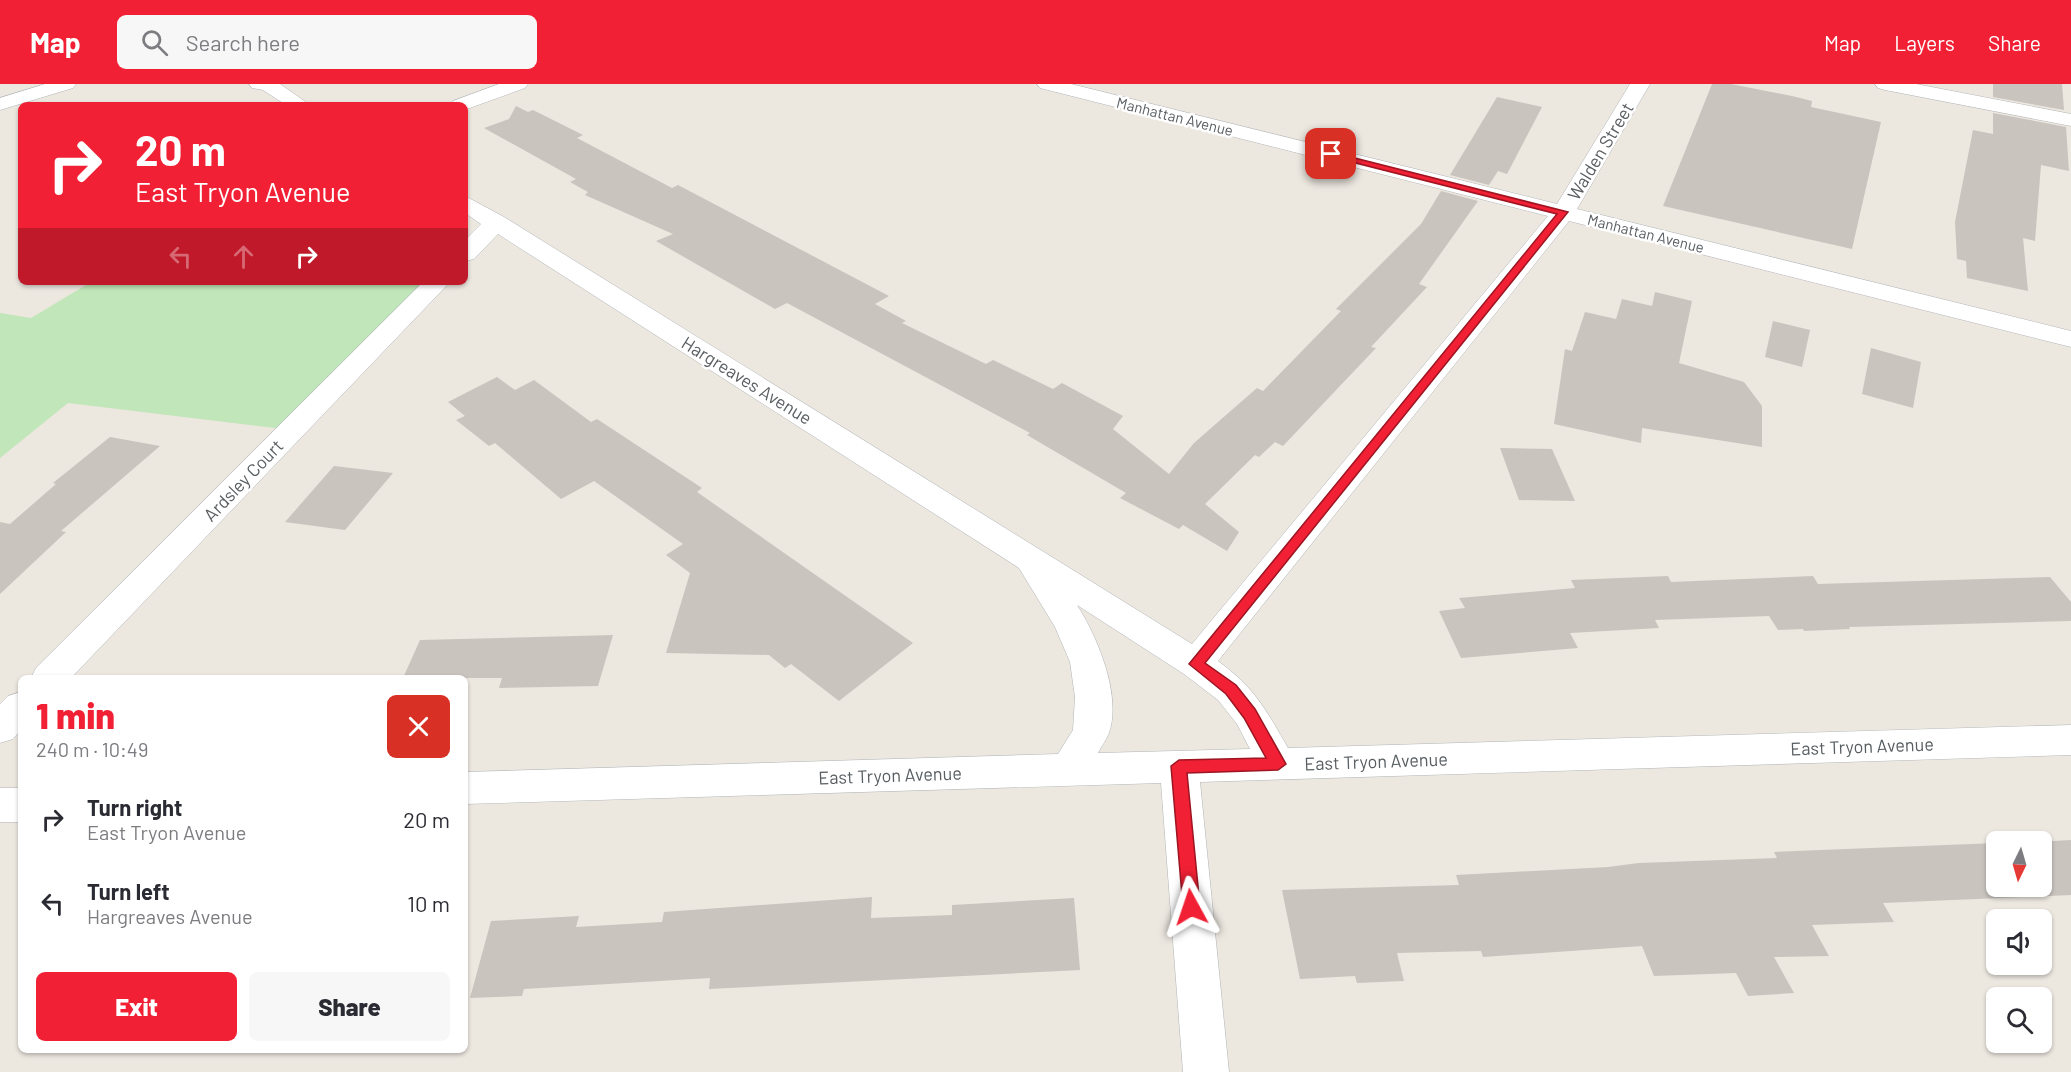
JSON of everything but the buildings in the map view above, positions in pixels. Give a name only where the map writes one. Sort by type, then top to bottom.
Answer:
[{"type":"street","points":[[0,104],[66,84]]},
{"type":"street","points":[[265,84],[295,102]]},
{"type":"street","points":[[468,102],[518,84]]},
{"type":"street","name":"Manhattan Avenue","points":[[1047,84],[1079,87],[2071,339]]},
{"type":"street","name":"Walden Street","points":[[1196,664],[1564,212],[1640,84]]},
{"type":"street","points":[[1885,84],[2071,120]]},
{"type":"street","name":"Hargreaves Avenue","points":[[468,205],[1029,556],[1196,664],[1231,690],[1250,714],[1278,764]]},
{"type":"street","points":[[468,251],[496,222]]},
{"type":"street","name":"Ardsley Court","points":[[52,675],[434,285]]},
{"type":"street","name":"Hargreaves Avenue","points":[[1029,556],[1071,624],[1088,662],[1093,697],[1091,731],[1070,770]]},
{"type":"street","points":[[0,728],[18,709]]},
{"type":"street","name":"East Tryon Avenue","points":[[468,788],[2071,740]]},
{"type":"street","points":[[1179,766],[1206,1072]]},
{"type":"street","points":[[0,806],[18,805]]},
{"type":"green space","points":[[86,285],[434,285],[292,430],[68,403],[0,458],[0,313],[31,318]]},
{"type":"route","points":[[1191,907],[1179,766],[1278,764],[1250,714],[1231,690],[1196,664],[1564,212],[1331,154]]}]
